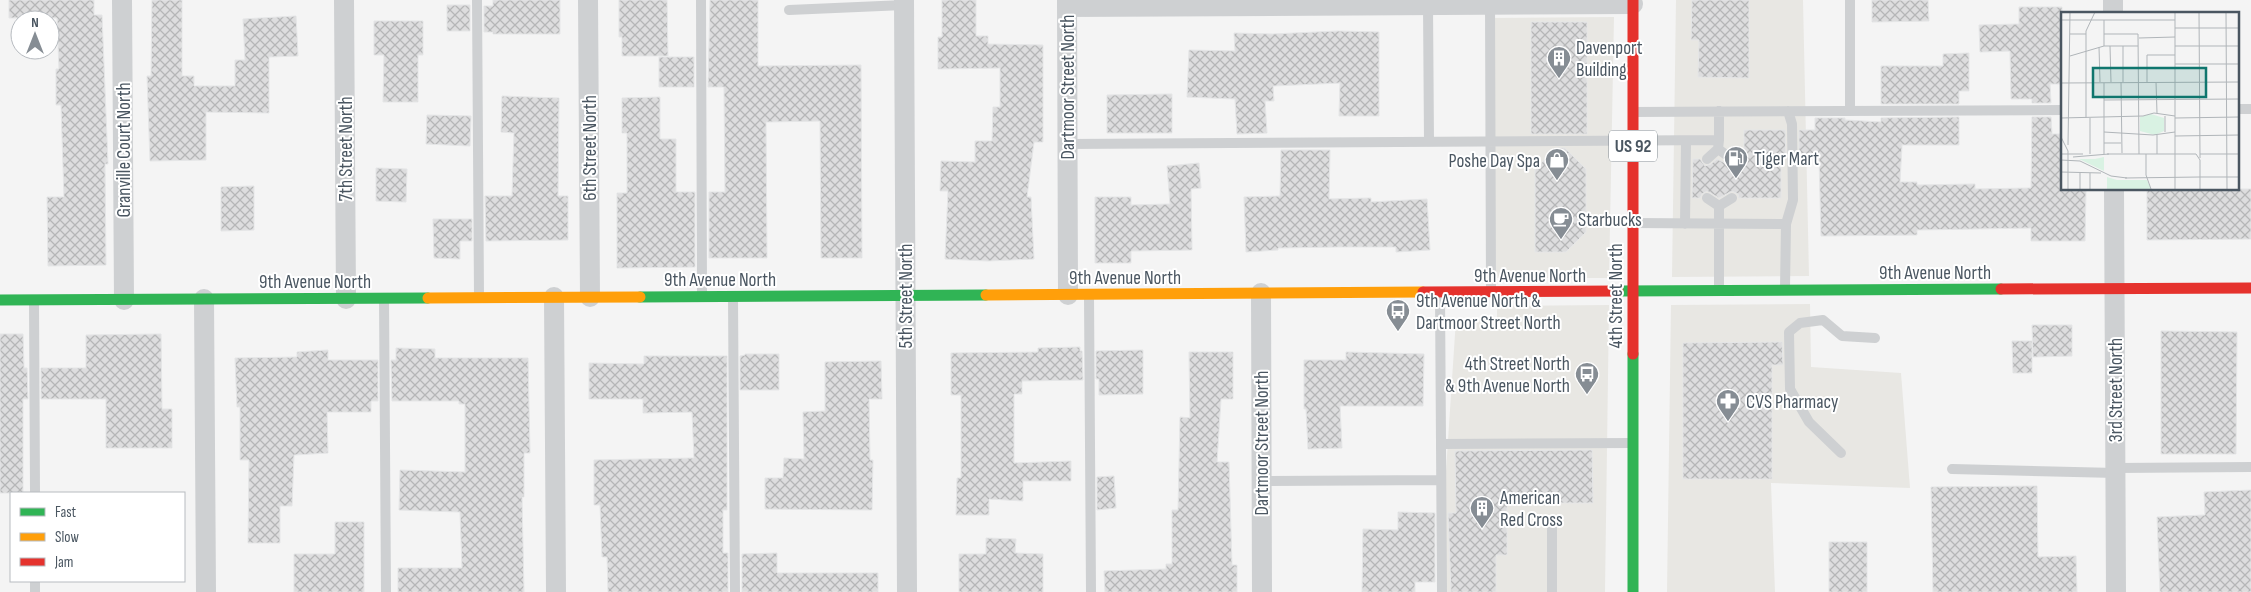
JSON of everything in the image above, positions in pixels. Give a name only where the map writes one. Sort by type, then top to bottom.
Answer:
[{"type":"street","name":"Granville Court North","points":[[122,0],[124,300]]},
{"type":"street","name":"7th Street North","points":[[344,0],[346,298]]},
{"type":"street","name":"6th Street North","points":[[588,0],[590,297]]},
{"type":"street","points":[[1066,3],[1428,5],[1633,2]]},
{"type":"street","name":"4th Street North","points":[[1633,2],[1633,592]]},
{"type":"street","name":"5th Street North","points":[[904,3],[907,592]]},
{"type":"street","name":"Dartmoor Street North","points":[[1066,3],[1068,295]]},
{"type":"street","name":"3rd Street North","points":[[2114,190],[2116,592]]},
{"type":"street","name":"9th Avenue North","points":[[0,300],[2251,288]]},
{"type":"street","name":"Dartmoor Street North","points":[[1261,293],[1262,592]]},
{"type":"street","points":[[554,297],[556,592]]},
{"type":"street","points":[[204,299],[206,592]]},
{"type":"lane","points":[[477,0],[479,298]]},
{"type":"lane","points":[[701,0],[702,296]]},
{"type":"lane","points":[[1850,0],[1850,111]]},
{"type":"lane","points":[[789,10],[904,3]]},
{"type":"lane","points":[[1490,4],[1492,292]]},
{"type":"lane","points":[[1428,5],[1429,142]]},
{"type":"lane","points":[[2238,109],[2251,109]]},
{"type":"lane","points":[[1633,112],[2061,110]]},
{"type":"lane","points":[[1707,159],[1719,145],[1719,111]]},
{"type":"lane","points":[[1785,291],[1786,224],[1793,200],[1792,124],[1788,111]]},
{"type":"lane","points":[[1067,144],[1686,141],[1719,145],[1732,159]]},
{"type":"lane","points":[[1685,224],[1686,141]]},
{"type":"lane","points":[[1706,198],[1719,206]]},
{"type":"lane","points":[[1719,206],[1732,198]]},
{"type":"lane","points":[[1719,206],[1719,291]]},
{"type":"lane","points":[[1633,223],[1786,224]]},
{"type":"lane","points":[[1440,293],[1442,592]]},
{"type":"lane","points":[[1089,295],[1091,592]]},
{"type":"lane","points":[[733,296],[734,592]]},
{"type":"lane","points":[[384,298],[386,592]]},
{"type":"lane","points":[[34,300],[35,492]]},
{"type":"lane","points":[[1841,453],[1809,422],[1790,389],[1789,332],[1800,323],[1823,320],[1842,336],[1875,338]]},
{"type":"lane","points":[[1441,444],[1633,443]]},
{"type":"lane","points":[[1952,469],[2116,470],[2251,467]]},
{"type":"lane","points":[[1262,481],[1441,480]]},
{"type":"lane","points":[[1552,525],[1552,592]]},
{"type":"shaded area","points":[[1676,0],[1803,0],[1809,276],[1672,277]]},
{"type":"shaded area","points":[[1614,17],[1609,278],[1496,278],[1487,18]]},
{"type":"shaded area","points":[[1810,304],[1811,367],[1901,373],[1910,488],[1771,483],[1775,592],[1667,592],[1671,305]]},
{"type":"shaded area","points":[[1609,305],[1605,592],[1438,592],[1456,319],[1497,319],[1497,306]]},
{"type":"building","points":[[9,0],[94,0],[94,15],[102,15],[108,164],[105,164],[106,265],[48,266],[47,197],[64,197],[61,105],[56,105],[56,69],[59,69],[60,60],[60,10],[10,10],[9,18]]},
{"type":"building","points":[[152,0],[182,0],[182,76],[194,76],[194,86],[235,86],[235,60],[245,60],[243,19],[296,16],[298,56],[269,57],[269,113],[206,112],[206,160],[150,161],[147,76],[151,76]]},
{"type":"building","points":[[493,0],[560,0],[560,34],[493,34],[493,32],[484,32],[484,6],[493,6]]},
{"type":"building","points":[[619,0],[667,0],[668,56],[622,56],[622,37],[619,37]]},
{"type":"building","points":[[710,0],[758,0],[758,66],[861,65],[862,258],[821,258],[820,121],[766,122],[767,258],[709,258],[709,192],[725,192],[724,87],[708,87]]},
{"type":"building","points":[[942,0],[976,0],[976,36],[988,36],[988,44],[1043,45],[1043,142],[1034,142],[1027,197],[1031,197],[1034,259],[988,261],[945,259],[948,191],[940,191],[941,161],[975,162],[975,141],[992,141],[993,107],[1000,107],[1000,68],[938,69],[938,37],[942,37]]},
{"type":"building","points":[[1692,0],[1749,0],[1749,78],[1698,77],[1699,40],[1691,40]]},
{"type":"building","points":[[1872,0],[1928,0],[1929,21],[1872,22]]},
{"type":"building","points":[[447,5],[470,5],[470,31],[447,31]]},
{"type":"building","points":[[2019,7],[2062,7],[2061,84],[2050,84],[2051,103],[2032,103],[2032,99],[2011,99],[2010,51],[1980,52],[1979,25],[2019,24]]},
{"type":"building","points":[[374,21],[423,21],[423,55],[418,55],[418,102],[383,102],[384,55],[374,55]]},
{"type":"building","name":"Davenport Building","points":[[1531,22],[1587,22],[1587,134],[1531,134]]},
{"type":"building","points":[[1338,31],[1379,32],[1379,116],[1339,116],[1340,83],[1273,86],[1274,101],[1265,101],[1267,133],[1237,134],[1235,99],[1187,97],[1189,50],[1235,51],[1234,33],[1273,34]]},
{"type":"building","points":[[1969,53],[1969,91],[1959,91],[1959,104],[1881,104],[1881,66],[1943,66],[1943,54]]},
{"type":"building","points":[[659,57],[694,57],[694,87],[659,87]]},
{"type":"building","points":[[1172,94],[1172,133],[1107,133],[1107,95]]},
{"type":"building","points":[[502,96],[559,98],[558,196],[568,196],[568,240],[486,241],[485,196],[512,196],[514,133],[501,132]]},
{"type":"building","points":[[660,97],[660,139],[676,139],[676,192],[695,192],[695,267],[617,268],[617,193],[627,193],[627,133],[622,133],[622,98]]},
{"type":"building","points":[[427,115],[471,116],[470,146],[426,144]]},
{"type":"building","points":[[1959,117],[1959,145],[1902,145],[1900,182],[1917,182],[1917,185],[1975,184],[1975,189],[2031,188],[2032,117],[2051,117],[2052,134],[2061,134],[2061,190],[2086,190],[2085,241],[2031,241],[2031,228],[1917,230],[1917,235],[1821,236],[1819,157],[1799,157],[1799,130],[1815,130],[1815,118],[1845,118],[1845,120],[1881,122],[1881,118]]},
{"type":"building","name":"Tiger Mart","points":[[1744,130],[1785,130],[1786,157],[1781,157],[1781,198],[1739,198],[1738,194],[1732,191],[1719,198],[1707,191],[1700,198],[1692,198],[1693,159],[1700,159],[1705,166],[1717,159],[1731,166],[1735,165],[1739,159],[1744,159]]},
{"type":"building","points":[[1555,148],[1565,148],[1586,169],[1586,232],[1566,252],[1535,252],[1535,170]]},
{"type":"building","points":[[1281,150],[1330,150],[1329,199],[1371,198],[1371,202],[1427,199],[1430,250],[1396,252],[1396,247],[1336,247],[1278,248],[1278,250],[1246,252],[1244,197],[1280,196]]},
{"type":"building","points":[[1199,163],[1201,188],[1191,189],[1192,250],[1131,251],[1131,263],[1095,263],[1095,197],[1131,197],[1131,205],[1170,204],[1167,166]]},
{"type":"building","points":[[376,168],[407,169],[406,202],[376,201]]},
{"type":"building","points":[[254,186],[254,230],[221,231],[221,187]]},
{"type":"building","points":[[2251,189],[2251,239],[2147,240],[2147,190]]},
{"type":"building","points":[[433,219],[472,219],[472,241],[460,241],[460,259],[434,258]]},
{"type":"building","points":[[2032,325],[2072,325],[2072,356],[2033,357]]},
{"type":"building","points":[[2161,331],[2237,332],[2236,454],[2161,454]]},
{"type":"building","points":[[0,334],[23,334],[24,368],[27,368],[28,399],[23,399],[23,492],[0,493]]},
{"type":"building","points":[[161,334],[162,409],[172,409],[172,448],[106,448],[106,399],[41,399],[41,368],[86,368],[86,335]]},
{"type":"building","points":[[2012,341],[2032,341],[2032,373],[2013,373]]},
{"type":"building","name":"CVS Pharmacy","points":[[1782,342],[1783,365],[1772,365],[1772,479],[1683,479],[1683,343]]},
{"type":"building","points":[[1080,347],[1080,351],[1082,351],[1083,380],[1022,381],[1022,394],[1014,394],[1014,463],[1071,461],[1071,481],[1023,481],[1023,501],[989,499],[989,515],[956,515],[957,478],[961,478],[961,395],[951,395],[951,353],[1038,352],[1038,348]]},
{"type":"building","points":[[396,348],[435,349],[435,358],[528,358],[530,453],[524,453],[524,497],[522,497],[524,592],[398,592],[398,568],[462,568],[460,512],[399,510],[400,470],[465,472],[465,404],[459,404],[459,401],[392,401],[391,360],[396,360]]},
{"type":"building","points":[[328,350],[328,360],[378,360],[378,401],[371,401],[371,412],[327,412],[328,453],[294,455],[292,506],[280,506],[280,543],[248,543],[249,460],[240,460],[240,407],[237,407],[235,358],[297,357],[297,352]]},
{"type":"building","points":[[1143,350],[1143,394],[1099,395],[1099,379],[1096,379],[1096,351]]},
{"type":"building","points":[[1189,352],[1233,352],[1233,399],[1221,399],[1217,462],[1229,462],[1232,565],[1237,565],[1237,592],[1105,592],[1104,571],[1166,569],[1166,564],[1172,564],[1172,510],[1178,510],[1180,417],[1190,418]]},
{"type":"building","points":[[1346,352],[1424,354],[1423,406],[1340,406],[1342,448],[1308,449],[1306,409],[1304,409],[1304,360],[1346,360]]},
{"type":"building","points":[[745,354],[779,354],[779,390],[740,390],[740,356]]},
{"type":"building","points":[[644,356],[727,356],[727,510],[723,510],[723,553],[728,553],[728,592],[608,592],[607,557],[602,557],[600,505],[594,505],[594,460],[694,458],[692,412],[643,413],[643,399],[589,399],[589,363],[644,364]]},
{"type":"building","points":[[881,361],[882,399],[869,399],[870,460],[873,460],[872,510],[765,509],[765,478],[783,478],[784,458],[804,459],[803,412],[825,411],[825,362]]},
{"type":"building","name":"American Red Cross","points":[[1592,450],[1593,503],[1507,503],[1507,555],[1496,555],[1496,592],[1451,592],[1448,513],[1456,513],[1455,451]]},
{"type":"building","points":[[1114,476],[1116,508],[1097,510],[1097,477]]},
{"type":"building","points":[[2037,486],[2038,557],[2076,556],[2077,592],[1933,592],[1931,487]]},
{"type":"building","points":[[2251,490],[2251,592],[2160,592],[2157,517],[2205,515],[2204,492]]},
{"type":"building","points":[[1398,512],[1435,513],[1435,582],[1415,582],[1415,592],[1362,592],[1363,529],[1398,530]]},
{"type":"building","points":[[335,522],[364,522],[364,592],[294,592],[294,554],[335,554]]},
{"type":"building","points":[[986,538],[1016,539],[1015,553],[1043,554],[1043,592],[959,592],[959,554],[986,554]]},
{"type":"building","points":[[1829,542],[1867,542],[1867,592],[1829,592]]},
{"type":"building","points":[[777,553],[777,573],[878,573],[878,592],[742,592],[742,554]]},
{"type":"traffic: fast","points":[[1618,291],[2001,289]]},
{"type":"traffic: fast","points":[[640,297],[986,295]]},
{"type":"traffic: fast","points":[[0,300],[428,298]]},
{"type":"traffic: fast","points":[[1633,354],[1633,592]]},
{"type":"traffic: slow","points":[[986,295],[1423,292]]},
{"type":"traffic: slow","points":[[428,298],[640,297]]},
{"type":"traffic: jam","points":[[1633,0],[1633,354]]},
{"type":"traffic: jam","points":[[2001,289],[2251,288]]},
{"type":"traffic: jam","points":[[1423,292],[1618,291]]},
{"type":"place","name":"Davenport Building","points":[[1559,79]]},
{"type":"place","name":"Tiger Mart","points":[[1736,179]]},
{"type":"place","name":"Poshe Day Spa","points":[[1557,181]]},
{"type":"place","name":"Starbucks","points":[[1561,240]]},
{"type":"place","name":"9th Avenue North & Dartmoor Street North","points":[[1398,332]]},
{"type":"place","name":"4th Street North & 9th Avenue North","points":[[1587,395]]},
{"type":"place","name":"CVS Pharmacy","points":[[1728,422]]},
{"type":"place","name":"American Red Cross","points":[[1482,529]]}]
